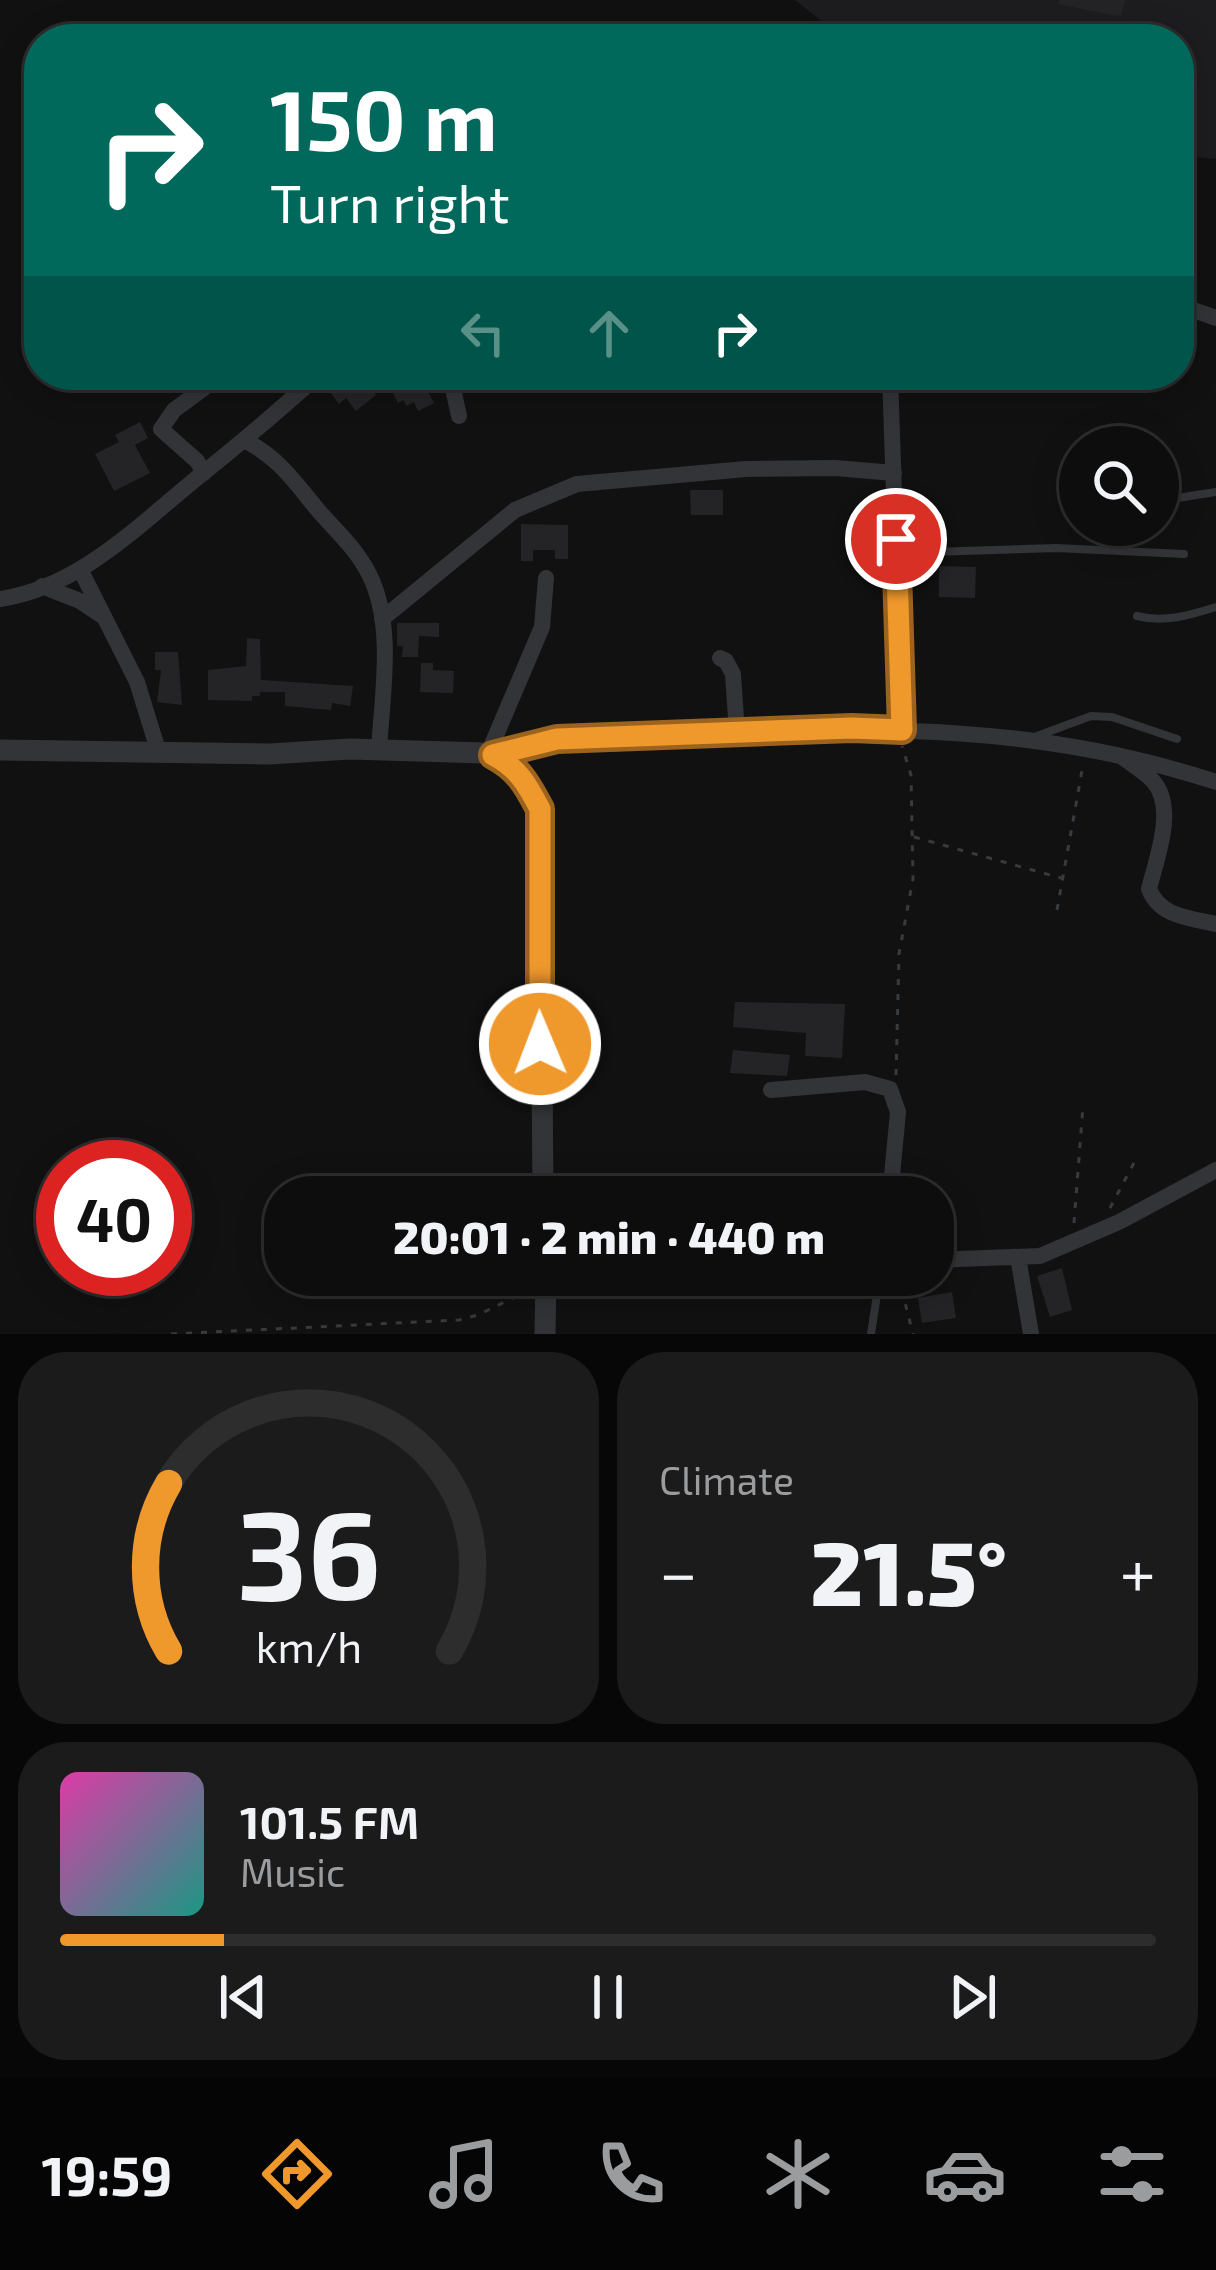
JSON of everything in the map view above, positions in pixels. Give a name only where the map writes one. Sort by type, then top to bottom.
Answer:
[{"type":"street","points":[[201,390],[174,410],[161,429],[204,473]]},
{"type":"street","points":[[0,598],[43,586],[124,539],[301,390]]},
{"type":"street","points":[[453,390],[458,416]]},
{"type":"street","points":[[891,390],[898,730]]},
{"type":"street","points":[[244,440],[284,466],[351,544],[370,575],[382,619],[379,750]]},
{"type":"street","points":[[382,619],[515,510],[577,484],[746,469],[894,473]]},
{"type":"street","points":[[80,568],[137,682],[158,750]]},
{"type":"street","points":[[490,755],[542,627],[546,578]]},
{"type":"street","points":[[43,586],[80,601],[104,618]]},
{"type":"street","points":[[720,658],[733,674],[737,733]]},
{"type":"street","points":[[0,750],[270,754],[379,750],[490,755],[557,739],[898,730],[1082,747],[1216,782]]},
{"type":"street","points":[[1118,754],[1154,782],[1161,796],[1164,815],[1149,889],[1153,899],[1169,912],[1216,925]]},
{"type":"street","points":[[490,755],[511,765],[526,781],[540,809],[543,1176]]},
{"type":"street","points":[[771,1090],[880,1084],[895,1095],[892,1176]]},
{"type":"street","points":[[954,1259],[1040,1256],[1216,1170]]},
{"type":"street","points":[[1018,1257],[1031,1334]]},
{"type":"street","points":[[545,1334],[546,1296]]},
{"type":"lane","points":[[1179,498],[1216,492]]},
{"type":"lane","points":[[896,553],[1056,548],[1184,554]]},
{"type":"lane","points":[[1137,616],[1175,618],[1216,607]]},
{"type":"lane","points":[[1030,739],[1091,716],[1112,717],[1177,739]]},
{"type":"lane","points":[[872,1334],[877,1296]]},
{"type":"path","points":[[895,1095],[899,954],[913,879],[911,775],[898,730]]},
{"type":"path","points":[[1057,910],[1084,770],[1082,747]]},
{"type":"path","points":[[913,836],[1064,879]]},
{"type":"path","points":[[1071,1243],[1083,1106]]},
{"type":"path","points":[[1098,1231],[1136,1159]]},
{"type":"path","points":[[173,1334],[459,1320],[478,1316],[514,1296]]},
{"type":"path","points":[[903,1296],[913,1334]]},
{"type":"shaded area","points":[[795,0],[1216,0],[1216,159],[1194,157],[1194,24],[825,24]]},
{"type":"building","points":[[1059,0],[1125,0],[1121,17],[1058,4]]},
{"type":"building","points":[[328,390],[372,390],[376,395],[356,411],[346,398],[339,404]]},
{"type":"building","points":[[392,390],[427,390],[434,403],[418,411],[414,402],[398,403]]},
{"type":"building","points":[[140,422],[148,438],[135,445],[150,473],[114,491],[95,454],[119,442],[115,435]]},
{"type":"building","points":[[690,490],[723,490],[723,515],[691,515]]},
{"type":"building","points":[[521,524],[568,525],[568,559],[555,559],[555,550],[533,550],[533,561],[521,561]]},
{"type":"building","points":[[939,566],[976,567],[975,598],[939,597]]},
{"type":"building","points":[[397,623],[439,623],[439,637],[419,636],[418,657],[402,657]]},
{"type":"building","points":[[247,638],[260,639],[261,680],[353,686],[350,706],[332,703],[331,710],[285,706],[285,692],[260,692],[252,701],[208,700],[208,670],[246,666]]},
{"type":"building","points":[[155,652],[178,652],[182,705],[157,702],[161,670],[155,670]]},
{"type":"building","points":[[421,663],[433,663],[433,670],[454,671],[453,693],[420,692]]},
{"type":"building","points":[[735,1002],[845,1004],[842,1058],[805,1056],[806,1033],[733,1027]]},
{"type":"building","points":[[733,1050],[790,1055],[787,1076],[730,1073]]},
{"type":"building","points":[[1062,1268],[1072,1310],[1050,1317],[1037,1276]]},
{"type":"building","points":[[953,1296],[956,1318],[922,1323],[918,1298]]},
{"type":"route","points":[[540,1044],[540,809],[526,781],[493,755],[557,739],[902,730],[896,539]]}]
